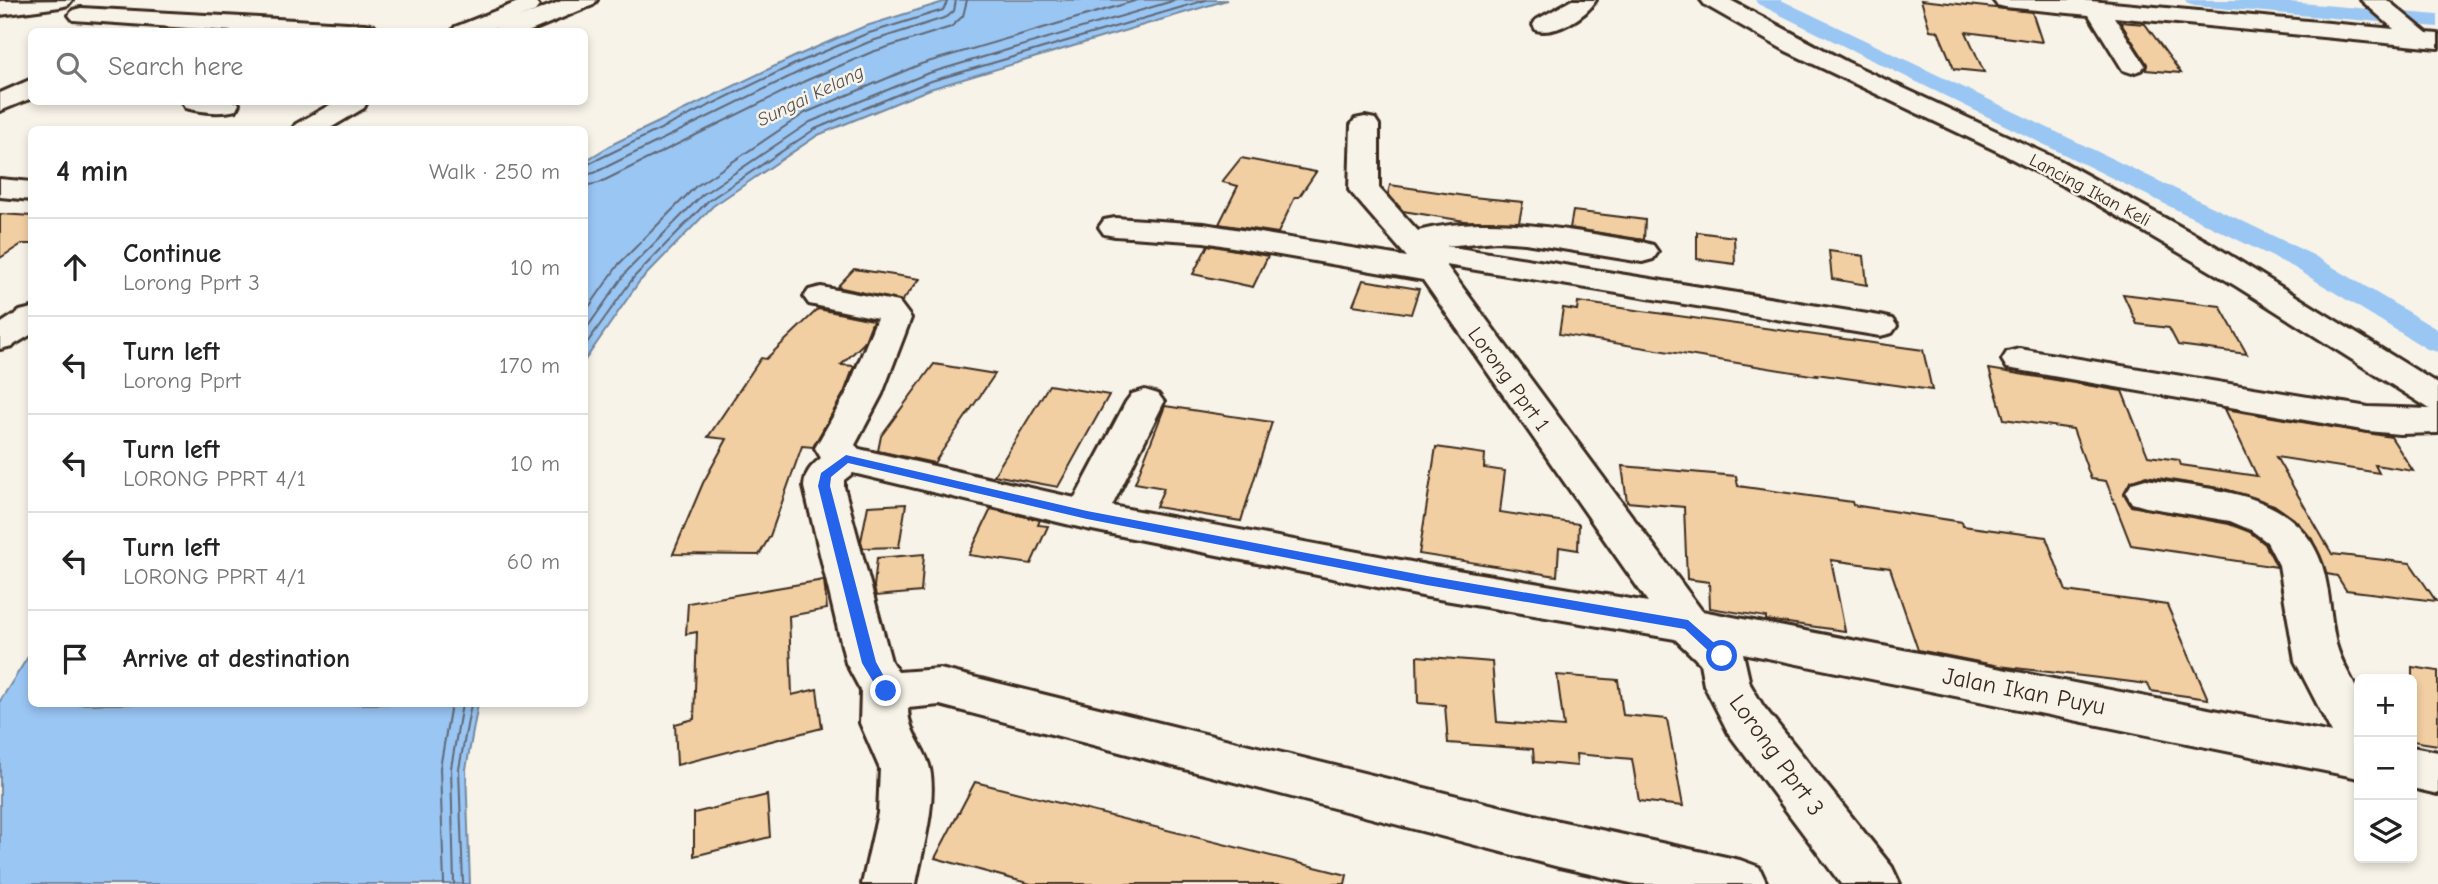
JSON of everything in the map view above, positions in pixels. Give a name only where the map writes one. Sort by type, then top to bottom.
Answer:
[{"type":"street","points":[[0,8],[60,0]]},
{"type":"street","points":[[147,28],[196,0]]},
{"type":"street","points":[[515,28],[586,0]]},
{"type":"street","points":[[1545,24],[1580,7],[1584,0]]},
{"type":"street","points":[[2005,0],[2098,9],[2405,23]]},
{"type":"street","points":[[474,28],[536,2]]},
{"type":"street","name":"Lancing Ikan Keli","points":[[1719,4],[1769,32],[2052,168],[2252,279],[2438,400]]},
{"type":"street","points":[[2098,9],[2132,65]]},
{"type":"street","points":[[81,15],[319,28]]},
{"type":"street","points":[[0,88],[28,89]]},
{"type":"street","points":[[0,103],[28,90]]},
{"type":"street","points":[[282,126],[315,105]]},
{"type":"street","points":[[313,126],[349,105]]},
{"type":"street","name":"Lorong Pprt 1","points":[[1365,125],[1364,190],[1419,254],[1688,625]]},
{"type":"street","points":[[0,188],[28,191]]},
{"type":"street","points":[[1115,227],[1419,254],[1880,326]]},
{"type":"street","points":[[1419,254],[1496,232],[1525,234],[1642,253]]},
{"type":"street","points":[[0,311],[28,293]]},
{"type":"street","points":[[821,297],[887,309],[894,318],[864,394],[834,448],[846,459],[825,475],[824,486],[869,663],[886,691],[884,723],[905,769],[904,813],[890,884]]},
{"type":"street","points":[[0,339],[28,321]]},
{"type":"street","points":[[2020,360],[2368,419],[2399,422],[2438,421]]},
{"type":"street","points":[[1087,515],[1144,402]]},
{"type":"street","name":"Jalan Ikan Puyu","points":[[846,459],[1087,515],[1427,581],[1688,625],[2354,757]]},
{"type":"street","points":[[2146,493],[2233,509],[2265,520],[2283,533],[2300,563],[2318,662],[2354,727]]},
{"type":"street","name":"Lorong Pprt 3","points":[[1688,625],[1722,656],[1727,685],[1746,720],[1873,884]]},
{"type":"street","points":[[886,691],[940,687],[1545,841],[1740,884]]},
{"type":"street","points":[[2417,769],[2438,773]]},
{"type":"water","name":"Sungai Kelang","points":[[950,0],[1227,0],[930,89],[818,135],[713,206],[639,282],[588,356],[588,159],[615,143],[863,27]]},
{"type":"water","points":[[28,657],[28,707],[477,707],[466,769],[470,884],[0,884],[0,701]]},
{"type":"building","points":[[1921,0],[2032,12],[2042,42],[1966,32],[1984,72],[1954,69],[1938,31],[1930,30]]},
{"type":"building","points":[[2120,22],[2145,24],[2181,73],[2146,70],[2147,64]]},
{"type":"building","points":[[1241,158],[1316,172],[1299,197],[1295,197],[1278,233],[1219,224],[1238,186],[1222,182]]},
{"type":"building","points":[[1390,185],[1523,202],[1519,222],[1465,221],[1403,211],[1388,194]]},
{"type":"building","points":[[1573,211],[1645,220],[1644,240],[1570,228]]},
{"type":"building","points":[[0,214],[28,216],[28,244],[22,244],[0,258]]},
{"type":"building","points":[[1697,232],[1734,237],[1735,264],[1697,259]]},
{"type":"building","points":[[1208,245],[1268,256],[1253,287],[1193,274]]},
{"type":"building","points":[[1829,251],[1864,256],[1867,285],[1832,279]]},
{"type":"building","points":[[854,269],[920,279],[902,301],[837,287]]},
{"type":"building","points":[[1363,280],[1419,289],[1411,314],[1353,305]]},
{"type":"building","points":[[2123,294],[2220,306],[2247,354],[2178,345],[2169,328],[2137,324]]},
{"type":"building","points":[[1578,302],[1923,350],[1932,390],[1816,374],[1817,376],[1559,334],[1563,308],[1577,310]]},
{"type":"building","points":[[818,309],[873,320],[864,343],[841,365],[854,366],[844,393],[813,447],[802,446],[770,536],[759,555],[673,554],[703,483],[727,439],[708,437],[761,358],[766,359]]},
{"type":"building","points":[[934,364],[995,374],[934,463],[878,451],[881,436]]},
{"type":"building","points":[[1989,369],[2122,391],[2148,456],[2179,460],[2181,465],[2257,476],[2225,409],[2391,437],[2413,471],[2375,465],[2379,473],[2276,457],[2332,554],[2410,563],[2436,601],[2346,590],[2337,576],[2327,574],[2312,539],[2294,519],[2274,505],[2225,489],[2146,476],[2130,482],[2124,494],[2131,506],[2229,524],[2250,532],[2265,544],[2277,567],[2131,545],[2106,481],[2091,479],[2073,429],[2004,419]]},
{"type":"building","points":[[1049,385],[1109,395],[1058,487],[994,475]]},
{"type":"building","points":[[1165,406],[1272,422],[1241,521],[1156,507],[1164,488],[1135,483]]},
{"type":"building","points":[[1436,447],[1485,454],[1484,468],[1505,471],[1500,512],[1579,524],[1578,550],[1559,547],[1557,576],[1419,554]]},
{"type":"building","points":[[1622,466],[1736,476],[1738,486],[1852,502],[1853,505],[1962,522],[1963,526],[2046,537],[2066,591],[2167,605],[2208,699],[2151,691],[2148,684],[1999,666],[1918,650],[1890,568],[1831,560],[1845,631],[1766,620],[1766,617],[1710,608],[1709,582],[1687,579],[1684,507],[1627,502]]},
{"type":"building","points":[[906,504],[899,547],[863,548],[861,541],[868,506]]},
{"type":"building","points":[[991,509],[1040,520],[1038,525],[1048,526],[1031,564],[969,555]]},
{"type":"building","points":[[924,554],[921,592],[876,596],[874,587],[877,558]]},
{"type":"building","points":[[824,580],[827,609],[789,616],[792,695],[817,689],[822,728],[677,765],[675,724],[694,719],[697,632],[686,634],[688,603]]},
{"type":"building","points":[[1417,656],[1492,662],[1497,722],[1564,727],[1557,675],[1618,680],[1623,715],[1667,719],[1683,806],[1639,801],[1632,759],[1576,754],[1577,766],[1534,762],[1533,749],[1448,743],[1445,705],[1418,703]]},
{"type":"building","points":[[2412,667],[2438,671],[2438,745],[2417,742],[2417,674],[2412,674]]},
{"type":"building","points":[[975,782],[1347,875],[1345,884],[1031,884],[935,858]]},
{"type":"building","points":[[767,795],[770,837],[694,856],[694,813]]},
{"type":"waterway","points":[[1765,0],[2303,261],[2438,343]]},
{"type":"waterway","points":[[2195,0],[2438,21]]},
{"type":"route","points":[[886,691],[869,663],[824,486],[825,475],[846,459],[1087,515],[1427,581],[1688,625],[1722,656]]}]
